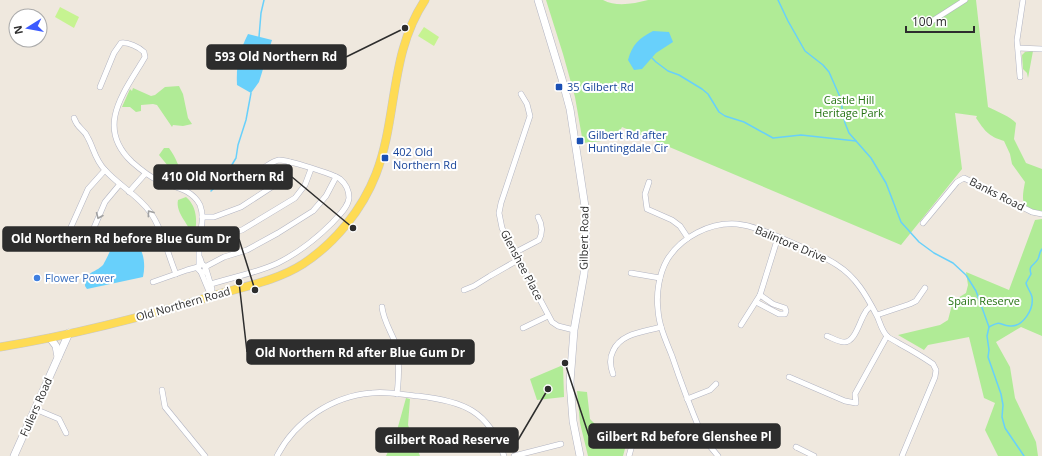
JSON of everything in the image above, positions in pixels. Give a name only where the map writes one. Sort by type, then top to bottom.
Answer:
[{"type":"main road","name":"Old Northern Road","points":[[0,347],[69,334],[176,308],[265,281],[302,264],[318,253],[333,239],[356,212],[370,189],[380,164],[387,134],[401,54],[414,20],[425,0]]},
{"type":"main road","name":"Old Northern Road","points":[[414,20],[432,0]]},
{"type":"main road","name":"Gilbert Road","points":[[538,0],[570,109],[586,213],[584,274],[574,330],[571,364],[571,400],[573,421],[580,456]]},
{"type":"main road","name":"Fullers Road","points":[[14,456],[69,334]]},
{"type":"main road","points":[[50,338],[56,346],[58,358]]},
{"type":"street","points":[[932,20],[965,0]]},
{"type":"street","points":[[1020,77],[1017,37],[1023,0]]},
{"type":"street","points":[[100,87],[114,53],[121,43],[141,49],[144,52],[145,57],[124,92],[114,117],[114,127],[117,141],[126,156],[145,174],[190,193],[199,204],[202,216],[199,258],[211,297]]},
{"type":"street","points":[[1018,48],[1042,49]]},
{"type":"street","name":"Glenshee Place","points":[[521,94],[527,104],[530,116],[501,203],[499,213],[502,228],[552,322],[558,326],[574,330]]},
{"type":"street","points":[[74,118],[78,127],[88,137],[94,154],[105,170],[147,208],[155,220],[176,274]]},
{"type":"street","points":[[211,284],[277,263],[314,240],[347,205],[349,198],[348,190],[344,183],[336,177],[290,162],[278,160],[260,170]]},
{"type":"street","points":[[202,216],[214,217],[237,209],[280,181],[286,173],[290,162]]},
{"type":"street","points":[[199,244],[215,242],[228,234],[242,230],[295,198],[305,185],[312,169]]},
{"type":"street","points":[[105,170],[88,189],[72,227],[71,231],[73,237],[84,240],[90,237],[105,202],[120,184]]},
{"type":"street","points":[[129,192],[145,174]]},
{"type":"street","points":[[153,282],[187,270],[210,266],[224,257],[247,250],[284,230],[313,212],[326,196],[336,177]]},
{"type":"street","name":"Banks Road","points":[[923,222],[957,182],[964,178],[1032,212],[1042,214]]},
{"type":"street","points":[[649,182],[645,194],[647,209],[672,220],[680,226],[688,238]]},
{"type":"street","points":[[514,253],[541,238],[541,226],[538,217]]},
{"type":"street","name":"Balintore Drive","points":[[718,456],[702,435],[687,399],[661,327],[657,300],[660,278],[667,260],[674,250],[688,238],[701,230],[719,225],[736,224],[756,228],[829,260],[844,270],[856,281],[876,315],[886,336]]},
{"type":"street","points":[[742,325],[760,295],[778,237]]},
{"type":"street","points":[[464,290],[474,286],[518,260]]},
{"type":"street","points":[[201,268],[211,284],[211,297]]},
{"type":"street","points":[[632,273],[660,278]]},
{"type":"street","points":[[876,315],[910,304],[916,300],[925,288]]},
{"type":"street","points":[[756,302],[779,314],[785,314],[786,308],[773,304],[760,295]]},
{"type":"street","points":[[827,336],[842,342],[847,342],[850,340],[854,336],[865,312],[871,306]]},
{"type":"street","points":[[382,307],[382,314],[395,343],[399,370],[398,394]]},
{"type":"street","points":[[523,328],[548,316]]},
{"type":"street","points":[[614,374],[610,365],[611,355],[616,344],[630,335],[661,327]]},
{"type":"street","points":[[789,377],[844,401],[856,403],[855,394],[886,336],[933,364],[936,370],[935,377],[902,456]]},
{"type":"street","points":[[687,399],[710,390],[716,384]]},
{"type":"street","points":[[162,390],[166,407],[205,456]]},
{"type":"street","points":[[277,456],[283,445],[296,428],[328,406],[362,394],[385,392],[438,399],[466,407],[490,426],[498,439],[504,456]]},
{"type":"street","points":[[35,409],[59,419],[66,433]]},
{"type":"street","points":[[629,456],[634,438]]},
{"type":"street","points":[[514,456],[561,444]]},
{"type":"street","points":[[796,447],[814,456]]},
{"type":"green space","name":"Castle Hill Heritage Park","points":[[546,0],[603,0],[613,4],[631,4],[648,0],[976,0],[988,107],[1007,116],[1016,123],[1014,139],[1026,163],[1042,169],[1042,211],[1029,209],[1026,206],[1023,198],[1025,182],[1012,164],[1010,154],[1004,141],[987,132],[976,118],[977,116],[955,113],[962,169],[901,245],[622,127],[619,133],[602,141],[583,143],[575,97]]},
{"type":"green space","points":[[60,7],[79,17],[74,28],[55,17]]},
{"type":"green space","points":[[424,27],[439,37],[434,46],[418,36]]},
{"type":"green space","points":[[1033,51],[1028,78],[1027,73],[1023,69],[1022,55],[1025,52]]},
{"type":"green space","points":[[179,86],[183,94],[188,118],[192,124],[183,126],[173,125],[172,127],[157,105],[153,104],[141,105],[141,111],[136,112],[130,107],[122,107],[130,89],[132,91],[133,88],[151,96],[155,95],[165,87]]},
{"type":"green space","points":[[164,148],[169,148],[176,159],[181,181],[177,182],[158,176],[168,166],[159,155]]},
{"type":"green space","points":[[186,197],[193,206],[196,216],[196,228],[193,239],[192,234],[181,215],[178,205],[178,200]]},
{"type":"green space","name":"Spain Reserve","points":[[1042,219],[1042,336],[1021,327],[996,342],[1010,367],[1015,398],[1036,442],[1038,456],[998,456],[985,430],[995,403],[984,398],[969,337],[928,345],[924,350],[898,335],[940,325],[948,320],[953,301],[966,293],[968,285],[966,272],[1009,290],[1035,220]]},
{"type":"green space","points":[[563,365],[564,397],[537,400],[530,379]]},
{"type":"green space","points":[[577,391],[587,392],[590,419],[597,426],[630,434],[623,456],[588,456],[580,423]]},
{"type":"green space","points":[[406,398],[410,399],[408,425],[420,456],[386,456],[396,434]]},
{"type":"water","points":[[653,31],[669,32],[673,42],[656,53],[642,69],[634,70],[628,60],[632,50],[640,39]]},
{"type":"water","points":[[248,34],[272,40],[259,82],[251,93],[237,85],[239,59],[242,47]]},
{"type":"water","points":[[123,233],[134,240],[141,250],[144,263],[143,277],[87,289],[85,286],[87,277],[103,265],[117,236]]},
{"type":"waterway","points":[[259,37],[261,13],[264,0]]},
{"type":"waterway","points":[[778,0],[805,51],[823,65],[829,72],[840,97],[845,123],[849,133],[871,158],[886,183],[901,222],[919,242],[934,253],[953,263],[966,275],[976,291],[989,327]]},
{"type":"waterway","points":[[652,58],[668,71],[679,75],[702,89],[708,94],[719,112],[725,116],[744,122],[773,138],[801,135],[856,141]]},
{"type":"waterway","points":[[211,191],[224,178],[236,158],[251,93]]},
{"type":"waterway","points":[[1024,456],[1005,428],[1002,417],[1003,405],[1001,394],[988,357],[989,350],[987,336],[989,327],[998,323],[1015,326],[1027,316],[1031,307],[1032,297],[1026,283],[1031,274],[1030,269],[1038,259],[1042,249]]},
{"type":"place","name":"593 Old Northern Rd","points":[[405,28]]},
{"type":"place","name":"35 Gilbert Rd","points":[[559,87]]},
{"type":"place","name":"Gilbert Rd after Huntingdale Cir","points":[[580,141]]},
{"type":"place","name":"402 Old Northern Rd","points":[[385,158]]},
{"type":"place","name":"410 Old Northern Rd","points":[[353,228]]},
{"type":"place","name":"Flower Power","points":[[37,278]]},
{"type":"place","name":"Old Northern Rd after Blue Gum Dr","points":[[239,282]]},
{"type":"place","name":"Old Northern Rd before Blue Gum Dr","points":[[255,290]]},
{"type":"place","name":"Gilbert Rd before Glenshee Pl","points":[[565,363]]},
{"type":"place","name":"Gilbert Road Reserve","points":[[548,389]]}]
